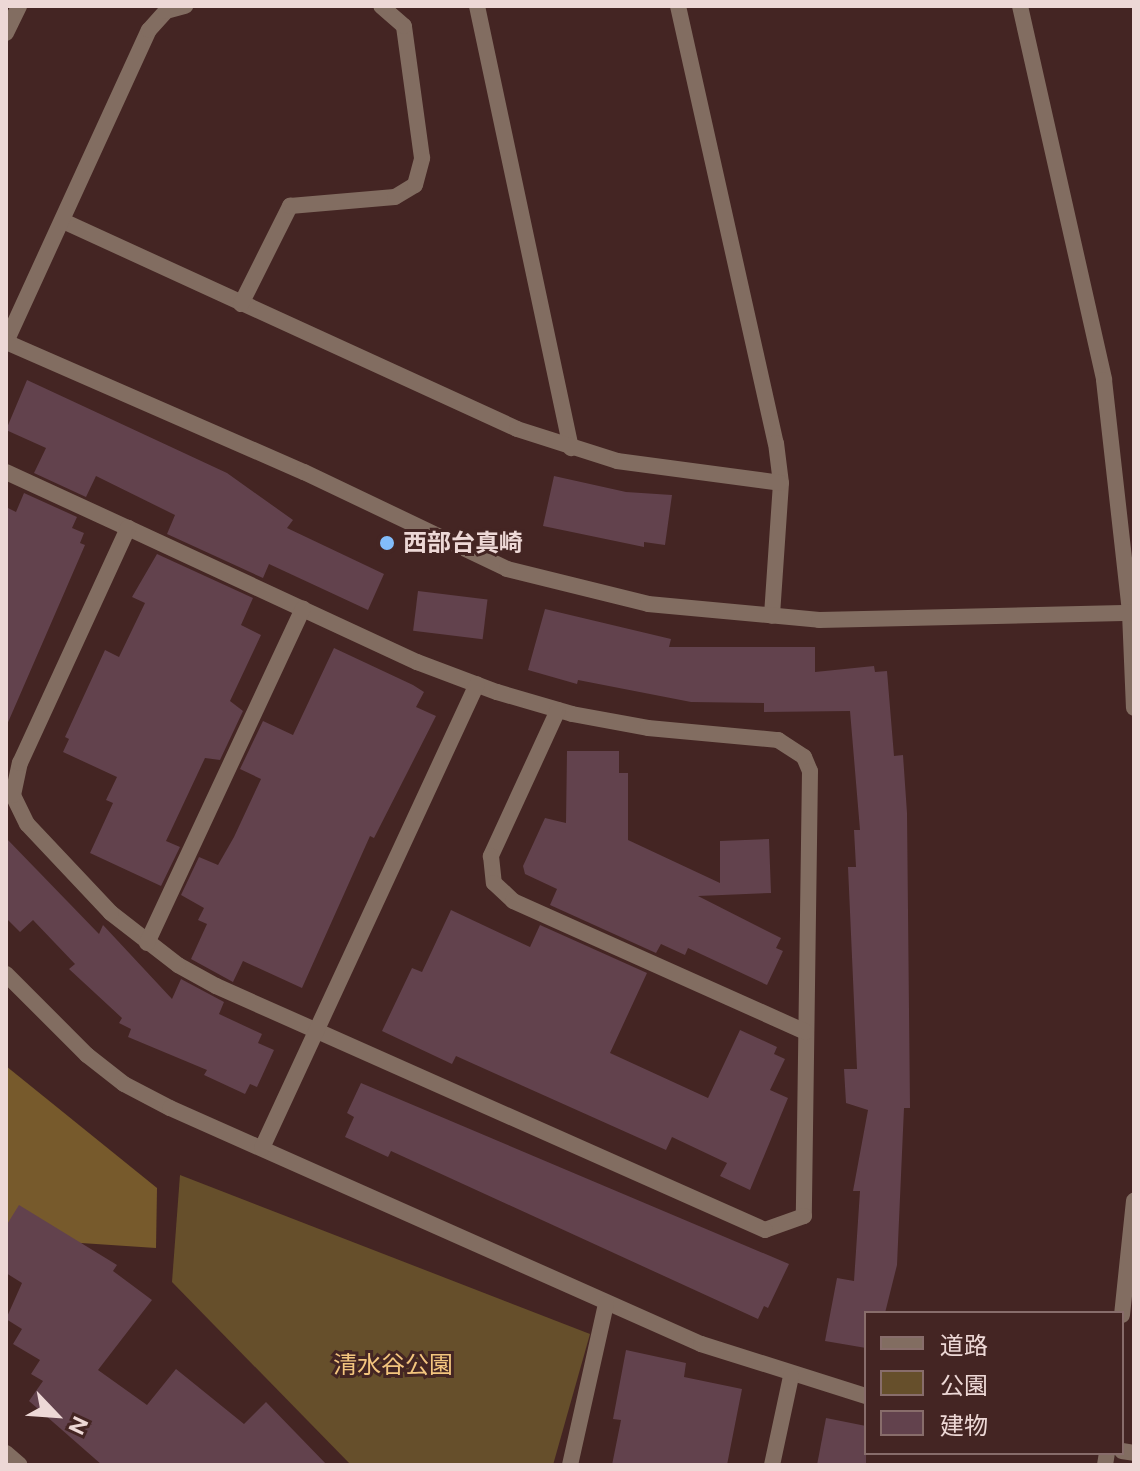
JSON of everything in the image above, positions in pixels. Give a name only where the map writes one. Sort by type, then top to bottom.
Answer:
[{"type":"street","points":[[6,33],[19,6]]},
{"type":"street","points":[[185,6],[166,11],[149,30],[6,342],[304,472],[507,569],[648,604],[819,620],[1132,613]]},
{"type":"street","points":[[241,304],[290,206],[395,197],[415,185],[422,158],[404,26],[381,6]]},
{"type":"street","points":[[477,6],[571,448]]},
{"type":"street","points":[[678,6],[781,483],[772,616]]},
{"type":"street","points":[[1020,6],[1104,380],[1132,613],[1134,708]]},
{"type":"street","points":[[63,221],[241,304],[571,448],[667,471],[781,483]]},
{"type":"street","points":[[6,472],[128,528],[303,609],[477,684],[558,710],[648,728],[778,740],[804,757],[810,771],[804,1216],[765,1230],[216,986],[147,943],[27,824],[10,792],[20,763],[128,528]]},
{"type":"street","points":[[147,943],[303,609]]},
{"type":"street","points":[[262,1148],[477,684]]},
{"type":"street","points":[[558,710],[491,856],[494,883],[513,901],[806,1032]]},
{"type":"street","points":[[6,974],[87,1055],[124,1084],[606,1304],[791,1376],[864,1395]]},
{"type":"street","points":[[1122,1311],[1134,1201]]},
{"type":"street","points":[[570,1465],[606,1304]]},
{"type":"street","points":[[772,1465],[791,1376]]},
{"type":"street","points":[[6,1453],[20,1465]]},
{"type":"green space","name":"清水谷公園","points":[[180,1175],[590,1334],[553,1465],[351,1465],[172,1282]]},
{"type":"shaded area","points":[[6,1066],[157,1188],[156,1248],[6,1238]]},
{"type":"building","points":[[27,380],[227,473],[293,520],[287,528],[384,574],[368,610],[269,564],[263,578],[167,534],[175,515],[96,476],[86,497],[34,473],[46,448],[6,430]]},
{"type":"building","points":[[554,476],[626,492],[672,495],[665,545],[644,542],[644,547],[543,526]]},
{"type":"building","points":[[24,493],[77,517],[72,528],[84,533],[80,543],[85,545],[6,727],[6,507],[16,512]]},
{"type":"building","points":[[157,554],[253,598],[241,625],[261,635],[230,701],[243,711],[220,760],[205,758],[166,841],[180,847],[161,886],[90,853],[113,803],[106,800],[117,777],[63,752],[69,739],[65,737],[105,650],[119,657],[145,603],[132,597]]},
{"type":"building","points":[[418,591],[487,600],[483,639],[413,631]]},
{"type":"building","points":[[545,609],[671,639],[669,647],[815,647],[815,672],[874,666],[875,672],[887,671],[894,756],[903,755],[907,813],[910,1108],[904,1108],[897,1265],[886,1311],[864,1311],[864,1348],[825,1341],[837,1278],[854,1281],[860,1191],[853,1191],[868,1110],[846,1103],[844,1069],[857,1069],[848,867],[856,867],[854,830],[860,830],[850,711],[764,712],[764,703],[691,702],[578,680],[577,684],[528,670]]},
{"type":"building","points":[[334,648],[424,692],[416,707],[436,716],[374,838],[370,836],[302,988],[243,961],[233,982],[191,959],[207,924],[198,920],[204,908],[181,895],[199,857],[218,865],[234,837],[261,779],[240,769],[263,721],[293,735]]},
{"type":"building","points":[[567,751],[619,751],[619,773],[628,773],[628,840],[720,883],[720,841],[769,839],[771,893],[698,896],[781,938],[776,948],[783,951],[767,985],[688,948],[685,955],[661,944],[656,953],[550,905],[557,889],[525,874],[523,866],[545,818],[566,823]]},
{"type":"building","points":[[6,838],[99,934],[103,925],[172,999],[181,979],[224,1002],[219,1014],[262,1034],[258,1043],[274,1050],[257,1087],[250,1084],[245,1094],[204,1075],[207,1070],[128,1037],[131,1029],[119,1023],[122,1018],[69,969],[75,964],[33,920],[20,932],[6,918]]},
{"type":"building","points":[[451,910],[530,947],[540,925],[647,973],[610,1053],[708,1098],[740,1030],[777,1047],[774,1054],[785,1059],[770,1090],[788,1098],[750,1190],[720,1176],[727,1163],[672,1137],[666,1150],[456,1056],[452,1064],[382,1031],[412,968],[422,972]]},
{"type":"building","points":[[361,1083],[789,1264],[768,1308],[764,1306],[758,1319],[391,1151],[388,1157],[345,1137],[354,1117],[347,1113]]},
{"type":"building","points":[[19,1205],[117,1265],[113,1271],[152,1300],[98,1370],[147,1405],[176,1369],[244,1424],[266,1402],[327,1465],[102,1465],[29,1401],[43,1381],[31,1374],[40,1360],[13,1344],[22,1329],[6,1319],[22,1283],[6,1273],[6,1226]]},
{"type":"building","points":[[626,1350],[686,1363],[684,1377],[742,1389],[727,1465],[612,1465],[621,1420],[613,1419]]},
{"type":"building","points":[[826,1418],[864,1426],[866,1465],[817,1465]]},
{"type":"place","name":"西部台真崎","points":[[387,543]]}]
